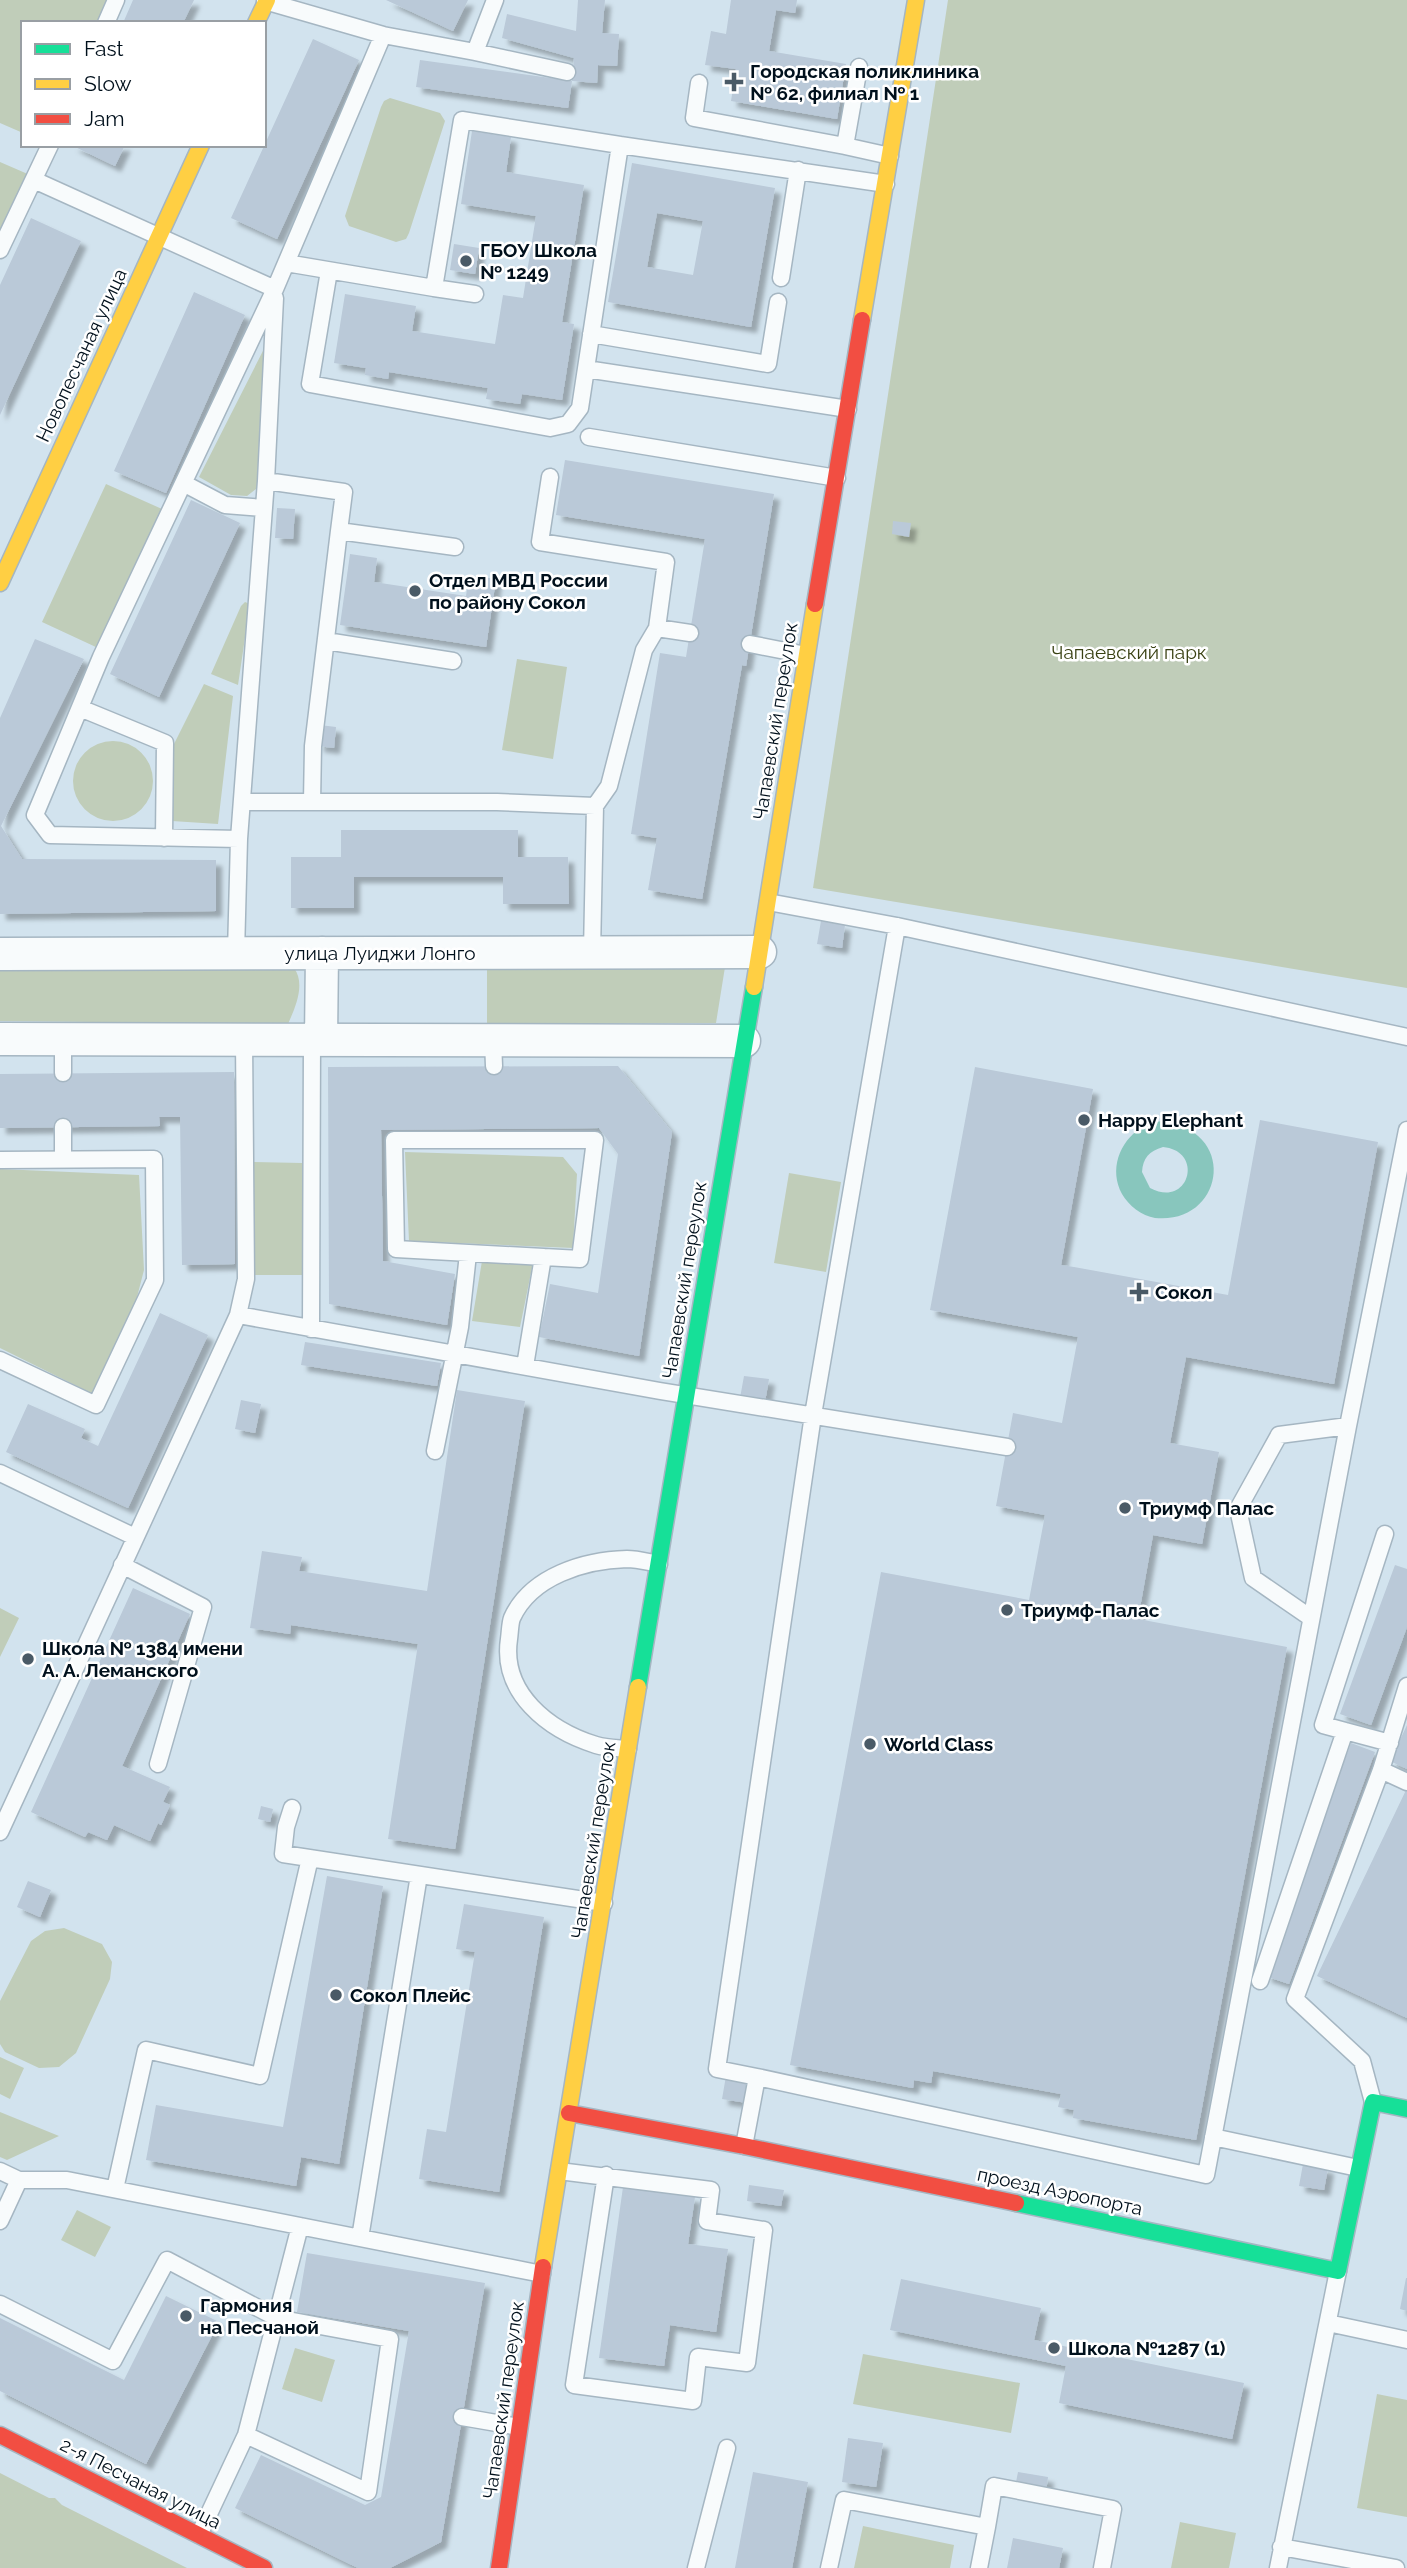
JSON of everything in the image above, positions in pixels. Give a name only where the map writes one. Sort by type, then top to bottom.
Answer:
[{"type":"street","points":[[257,21],[265,0]]},
{"type":"street","name":"Чапаевский переулок","points":[[499,2568],[542,2274],[916,0]]},
{"type":"street","name":"Новопесчаная улица","points":[[0,583],[200,147]]},
{"type":"street","name":"улица Луиджи Лонго","points":[[0,954],[760,951]]},
{"type":"street","points":[[317,1040],[322,953]]},
{"type":"street","points":[[0,1039],[317,1040],[493,1053],[744,1041]]},
{"type":"street","points":[[1338,2271],[1373,2102],[1407,2109]]},
{"type":"street","name":"проезд Аэропорта","points":[[569,2113],[744,2146],[1338,2271]]},
{"type":"street","name":"2-я Песчаная улица","points":[[0,2435],[264,2568]]},
{"type":"street","points":[[489,2554],[505,2536]]},
{"type":"lane","points":[[107,21],[116,0]]},
{"type":"lane","points":[[265,0],[383,35],[567,72]]},
{"type":"lane","points":[[475,52],[495,0]]},
{"type":"lane","points":[[239,839],[50,835],[36,814],[106,646],[275,289],[383,35]]},
{"type":"lane","points":[[845,146],[859,67]]},
{"type":"lane","points":[[699,83],[694,118],[891,156]]},
{"type":"lane","points":[[434,288],[462,120],[886,184]]},
{"type":"lane","points":[[329,271],[310,384],[550,428],[568,424],[580,408],[620,145]]},
{"type":"lane","points":[[0,250],[49,147]]},
{"type":"lane","points":[[781,278],[798,170]]},
{"type":"lane","points":[[34,180],[275,289]]},
{"type":"lane","points":[[286,263],[475,293]]},
{"type":"lane","points":[[236,953],[239,839],[266,481],[275,289]]},
{"type":"lane","points":[[591,334],[768,364],[778,302]]},
{"type":"lane","points":[[586,369],[848,409]]},
{"type":"lane","points":[[589,438],[837,478]]},
{"type":"lane","points":[[550,477],[540,542],[666,562],[657,628],[644,650],[609,786],[595,806],[592,952]]},
{"type":"lane","points":[[266,481],[344,492],[313,746],[312,802]]},
{"type":"lane","points":[[184,484],[225,505],[264,508]]},
{"type":"lane","points":[[339,531],[455,547]]},
{"type":"lane","points":[[657,628],[690,633]]},
{"type":"lane","points":[[326,641],[453,661]]},
{"type":"lane","points":[[750,644],[806,656]]},
{"type":"lane","points":[[80,709],[165,743],[164,838]]},
{"type":"lane","points":[[242,802],[497,802],[595,806]]},
{"type":"lane","points":[[768,902],[897,926],[1407,1037]]},
{"type":"lane","points":[[897,926],[813,1415],[717,2069],[1206,2175],[1407,1130]]},
{"type":"lane","points":[[63,1039],[63,1073]]},
{"type":"lane","points":[[0,1832],[238,1315],[246,1279],[244,1040]]},
{"type":"lane","points":[[311,1329],[320,1169],[317,1040]]},
{"type":"lane","points":[[63,1127],[63,1160]]},
{"type":"lane","points":[[493,1135],[595,1140],[580,1259],[468,1254],[396,1249],[389,1168],[394,1140],[493,1135]]},
{"type":"lane","points":[[0,1160],[154,1159],[155,1280],[96,1405],[1,1365]]},
{"type":"lane","points":[[435,1451],[455,1354],[468,1254]]},
{"type":"lane","points":[[525,1366],[543,1257]]},
{"type":"lane","points":[[238,1315],[686,1395],[1007,1447]]},
{"type":"lane","points":[[1311,1618],[1253,1578],[1238,1509],[1279,1435],[1348,1426]]},
{"type":"lane","points":[[0,1473],[135,1537]]},
{"type":"lane","points":[[1385,1534],[1323,1725],[1390,1743]]},
{"type":"lane","points":[[629,1749],[598,1746],[564,1732],[539,1715],[520,1694],[506,1657],[512,1618],[533,1590],[559,1574],[590,1563],[629,1559],[659,1564]]},
{"type":"lane","points":[[122,1565],[203,1607],[158,1764]]},
{"type":"lane","points":[[1373,2102],[1362,2061],[1296,1999],[1381,1770],[1407,1686]]},
{"type":"lane","points":[[1260,1981],[1345,1731]]},
{"type":"lane","points":[[1381,1770],[1407,1782]]},
{"type":"lane","points":[[292,1808],[283,1854],[604,1903]]},
{"type":"lane","points":[[115,2189],[146,2050],[260,2076],[310,1858]]},
{"type":"lane","points":[[359,2238],[419,1875]]},
{"type":"lane","points":[[744,2146],[757,2077]]},
{"type":"lane","points":[[1213,2137],[1358,2168]]},
{"type":"lane","points":[[0,2171],[19,2180],[67,2180],[542,2274]]},
{"type":"lane","points":[[559,2171],[606,2175],[711,2190],[707,2221],[764,2230],[747,2363],[698,2357],[692,2401],[574,2385],[606,2175]]},
{"type":"lane","points":[[0,2221],[19,2180]]},
{"type":"lane","points":[[198,2536],[246,2435],[300,2226]]},
{"type":"lane","points":[[0,2304],[113,2361],[167,2260],[277,2318],[390,2339],[389,2405],[368,2492],[246,2435]]},
{"type":"lane","points":[[1278,2568],[1338,2271]]},
{"type":"lane","points":[[1328,2323],[1407,2340]]},
{"type":"lane","points":[[462,2417],[520,2427]]},
{"type":"lane","points":[[696,2568],[727,2448]]},
{"type":"lane","points":[[979,2568],[994,2486],[1113,2509],[1102,2568]]},
{"type":"lane","points":[[829,2568],[844,2500],[988,2527]]},
{"type":"lane","points":[[1281,2547],[1396,2568]]},
{"type":"green space","points":[[0,0],[112,0],[102,21],[21,21],[21,132],[0,123]]},
{"type":"green space","name":"Чапаевский парк","points":[[948,0],[1407,0],[1407,988],[813,888]]},
{"type":"green space","points":[[390,98],[440,113],[445,121],[409,233],[406,239],[396,242],[349,226],[345,216],[381,107],[384,101]]},
{"type":"green space","points":[[0,162],[30,175],[0,242]]},
{"type":"green space","points":[[268,341],[259,479],[256,489],[247,496],[231,495],[199,477]]},
{"type":"green space","points":[[106,484],[162,509],[98,648],[42,622]]},
{"type":"green space","points":[[245,602],[250,604],[238,685],[211,674]]},
{"type":"green space","points":[[517,659],[567,667],[553,759],[502,750]]},
{"type":"green space","points":[[204,684],[233,696],[218,824],[172,821],[172,748]]},
{"type":"green space","points":[[105,741],[121,741],[142,752],[153,773],[153,789],[142,810],[121,821],[105,821],[91,815],[79,803],[73,789],[73,773],[79,759],[91,747]]},
{"type":"green space","points":[[0,967],[294,968],[299,989],[288,1024],[0,1021]]},
{"type":"green space","points":[[487,967],[725,967],[716,1023],[487,1023]]},
{"type":"green space","points":[[405,1152],[563,1157],[577,1174],[573,1248],[409,1241]]},
{"type":"green space","points":[[253,1162],[302,1163],[302,1275],[253,1275]]},
{"type":"green space","points":[[0,1169],[139,1175],[144,1270],[136,1301],[93,1394],[0,1348]]},
{"type":"green space","points":[[789,1173],[841,1182],[826,1272],[774,1263]]},
{"type":"green space","points":[[482,1261],[533,1263],[520,1327],[472,1321]]},
{"type":"green space","points":[[0,1608],[19,1618],[0,1657]]},
{"type":"green space","points":[[64,1928],[102,1944],[112,1962],[110,1979],[76,2053],[59,2067],[39,2068],[5,2052],[0,2044],[0,2001],[31,1941],[45,1931]]},
{"type":"green space","points":[[0,2057],[24,2068],[10,2099],[0,2094]]},
{"type":"green space","points":[[0,2112],[59,2136],[7,2160],[0,2157]]},
{"type":"green space","points":[[77,2210],[111,2227],[95,2257],[61,2240]]},
{"type":"green space","points":[[295,2348],[335,2360],[322,2402],[282,2389]]},
{"type":"green space","points":[[863,2354],[1020,2383],[1011,2433],[853,2404]]},
{"type":"green space","points":[[1377,2394],[1407,2400],[1407,2517],[1357,2508]]},
{"type":"green space","points":[[0,2473],[49,2498],[55,2498],[62,2505],[187,2568],[0,2568]]},
{"type":"green space","points":[[1180,2522],[1236,2533],[1229,2568],[1171,2568]]},
{"type":"green space","points":[[863,2526],[954,2545],[950,2568],[854,2568]]},
{"type":"shaded area","points":[[1161,1121],[1186,1128],[1203,1141],[1212,1157],[1214,1176],[1208,1193],[1196,1207],[1178,1216],[1155,1218],[1136,1209],[1122,1194],[1116,1166],[1122,1149],[1133,1134]],"holes":[[[1163,1147],[1176,1151],[1184,1158],[1188,1167],[1187,1177],[1182,1185],[1174,1191],[1163,1192],[1150,1188],[1142,1172],[1148,1156]]]},
{"type":"building","points":[[133,0],[194,0],[184,21],[124,21]]},
{"type":"building","points":[[386,0],[468,0],[453,31]]},
{"type":"building","points":[[578,0],[605,0],[602,33],[619,34],[617,66],[598,65],[597,83],[572,81],[574,58],[502,38],[507,14],[576,31]]},
{"type":"building","points":[[731,0],[797,0],[795,13],[776,10],[769,51],[846,64],[837,119],[731,101],[736,69],[705,65],[711,31],[726,34]]},
{"type":"building","points":[[313,39],[359,60],[277,239],[231,218],[264,147],[266,147],[266,142]]},
{"type":"building","points":[[420,60],[572,81],[568,108],[416,87]]},
{"type":"building","points":[[472,131],[511,137],[506,172],[584,185],[562,322],[574,324],[562,400],[522,394],[520,404],[486,399],[488,388],[389,372],[388,379],[365,375],[366,368],[334,363],[345,294],[416,306],[412,331],[495,344],[503,295],[523,298],[536,216],[461,204]]},
{"type":"building","points":[[75,147],[124,147],[115,166]]},
{"type":"building","points":[[632,163],[775,188],[751,327],[608,302]],"holes":[[[657,213],[703,221],[693,275],[647,267]]]},
{"type":"building","points":[[31,218],[81,241],[0,415],[0,285]]},
{"type":"building","points":[[454,244],[479,248],[475,274],[450,270]]},
{"type":"building","points":[[194,292],[245,315],[166,493],[114,471]]},
{"type":"building","points":[[565,460],[774,494],[746,666],[742,665],[702,899],[648,890],[657,838],[631,834],[660,653],[686,657],[705,539],[556,515]]},
{"type":"building","points":[[191,500],[240,523],[159,697],[110,674]]},
{"type":"building","points":[[277,508],[295,509],[293,539],[275,538]]},
{"type":"building","points":[[893,521],[911,523],[909,537],[892,534]]},
{"type":"building","points":[[350,554],[377,558],[374,582],[466,596],[469,575],[496,579],[486,647],[340,625]]},
{"type":"building","points":[[35,639],[84,659],[1,826],[22,859],[216,860],[216,911],[0,914],[0,718]]},
{"type":"building","points":[[320,725],[336,727],[334,748],[318,746]]},
{"type":"building","points":[[341,830],[518,830],[518,857],[568,857],[569,904],[503,904],[503,877],[354,877],[354,908],[291,908],[291,857],[341,857]]},
{"type":"building","points":[[821,921],[845,925],[842,948],[817,944]]},
{"type":"building","points":[[618,1066],[672,1132],[639,1356],[539,1337],[550,1284],[598,1293],[618,1154],[599,1128],[381,1130],[383,1261],[455,1274],[447,1325],[329,1304],[328,1067]]},
{"type":"building","name":"Триумф-Палас","points":[[975,1067],[1093,1089],[1061,1265],[1228,1295],[1260,1120],[1378,1142],[1334,1384],[1186,1357],[1170,1443],[1219,1452],[1202,1544],[1153,1535],[1138,1619],[1287,1647],[1196,2140],[1073,2118],[1074,2110],[1058,2107],[1061,2094],[933,2071],[931,2083],[914,2080],[913,2088],[790,2065],[881,1572],[1029,1600],[1045,1515],[996,1506],[1013,1413],[1062,1423],[1078,1337],[930,1310]]},
{"type":"building","points":[[234,1072],[235,1264],[182,1265],[180,1117],[159,1117],[160,1126],[0,1128],[0,1074]]},
{"type":"building","points":[[160,1313],[208,1335],[128,1508],[6,1452],[28,1404],[85,1429],[81,1438],[98,1446]]},
{"type":"building","points":[[305,1342],[441,1363],[437,1386],[301,1365]]},
{"type":"building","points":[[744,1376],[769,1379],[765,1402],[740,1398]]},
{"type":"building","points":[[457,1390],[525,1401],[455,1849],[388,1839],[418,1644],[291,1625],[290,1634],[250,1628],[262,1551],[302,1557],[299,1571],[427,1591]]},
{"type":"building","points":[[241,1400],[261,1404],[255,1433],[235,1429]]},
{"type":"building","points":[[1395,1565],[1407,1569],[1407,1627],[1371,1725],[1340,1714]]},
{"type":"building","points":[[133,1588],[190,1614],[122,1766],[170,1787],[163,1802],[170,1805],[150,1841],[114,1825],[107,1840],[88,1832],[85,1837],[31,1812]]},
{"type":"building","points":[[1407,1725],[1407,1769],[1390,1761]]},
{"type":"building","points":[[1351,1743],[1375,1752],[1289,1984],[1265,1976]]},
{"type":"building","points":[[1407,1788],[1407,2018],[1317,1976]]},
{"type":"building","points":[[261,1806],[273,1809],[270,1822],[258,1819]]},
{"type":"building","name":"Сокол Плейс","points":[[327,1876],[383,1886],[339,2164],[301,2157],[296,2186],[146,2160],[156,2105],[283,2127]]},
{"type":"building","points":[[28,1881],[51,1890],[40,1917],[17,1907]]},
{"type":"building","points":[[464,1904],[544,1917],[499,2192],[419,2179],[427,2129],[446,2132],[475,1952],[456,1949]]},
{"type":"building","points":[[726,2076],[751,2080],[747,2103],[722,2099]]},
{"type":"building","points":[[1303,2164],[1328,2168],[1324,2190],[1299,2186]]},
{"type":"building","points":[[749,2185],[784,2190],[781,2206],[747,2201]]},
{"type":"building","points":[[623,2187],[695,2197],[688,2244],[728,2249],[716,2332],[670,2325],[664,2366],[599,2358]]},
{"type":"building","points":[[307,2253],[485,2283],[441,2542],[390,2568],[358,2568],[235,2508],[261,2455],[365,2505],[381,2497],[409,2331],[297,2312]]},
{"type":"building","points":[[1407,2278],[1407,2311],[1400,2309]]},
{"type":"building","points":[[901,2279],[1041,2308],[1034,2340],[1244,2383],[1232,2439],[1059,2403],[1066,2366],[890,2330]]},
{"type":"building","points":[[166,2296],[219,2322],[146,2464],[0,2391],[0,2318],[124,2380]]},
{"type":"building","points":[[848,2438],[883,2443],[876,2487],[842,2482]]},
{"type":"building","points":[[753,2472],[808,2482],[792,2568],[735,2568]]},
{"type":"building","points":[[1018,2472],[1048,2477],[1046,2492],[1015,2487]]},
{"type":"building","points":[[1013,2538],[1063,2548],[1059,2568],[1007,2568]]},
{"type":"traffic: fast","points":[[638,1687],[754,987]]},
{"type":"traffic: fast","points":[[1016,2203],[1338,2271],[1373,2102],[1407,2109]]},
{"type":"traffic: slow","points":[[257,21],[267,0]]},
{"type":"traffic: slow","points":[[862,320],[916,0]]},
{"type":"traffic: slow","points":[[0,583],[200,147]]},
{"type":"traffic: slow","points":[[754,987],[815,604]]},
{"type":"traffic: slow","points":[[543,2267],[638,1687]]},
{"type":"traffic: jam","points":[[815,604],[862,320]]},
{"type":"traffic: jam","points":[[569,2113],[744,2146],[1016,2203]]},
{"type":"traffic: jam","points":[[499,2568],[543,2267]]},
{"type":"traffic: jam","points":[[0,2435],[264,2568]]},
{"type":"place","name":"Городская поликлиника № 62, филиал № 1","points":[[734,82]]},
{"type":"place","name":"ГБОУ Школа № 1249","points":[[466,261]]},
{"type":"place","name":"Отдел МВД России по району Сокол","points":[[415,591]]},
{"type":"place","name":"Happy Elephant","points":[[1084,1120]]},
{"type":"place","name":"Сокол","points":[[1139,1292]]},
{"type":"place","name":"Триумф Палас","points":[[1125,1508]]},
{"type":"place","name":"Триумф-Палас","points":[[1007,1610]]},
{"type":"place","name":"Школа № 1384 имени А. А. Леманского","points":[[28,1659]]},
{"type":"place","name":"World Class","points":[[870,1744]]},
{"type":"place","name":"Сокол Плейс","points":[[336,1995]]},
{"type":"place","name":"Гармония на Песчаной","points":[[186,2316]]},
{"type":"place","name":"Школа №1287 (1)","points":[[1054,2348]]}]
